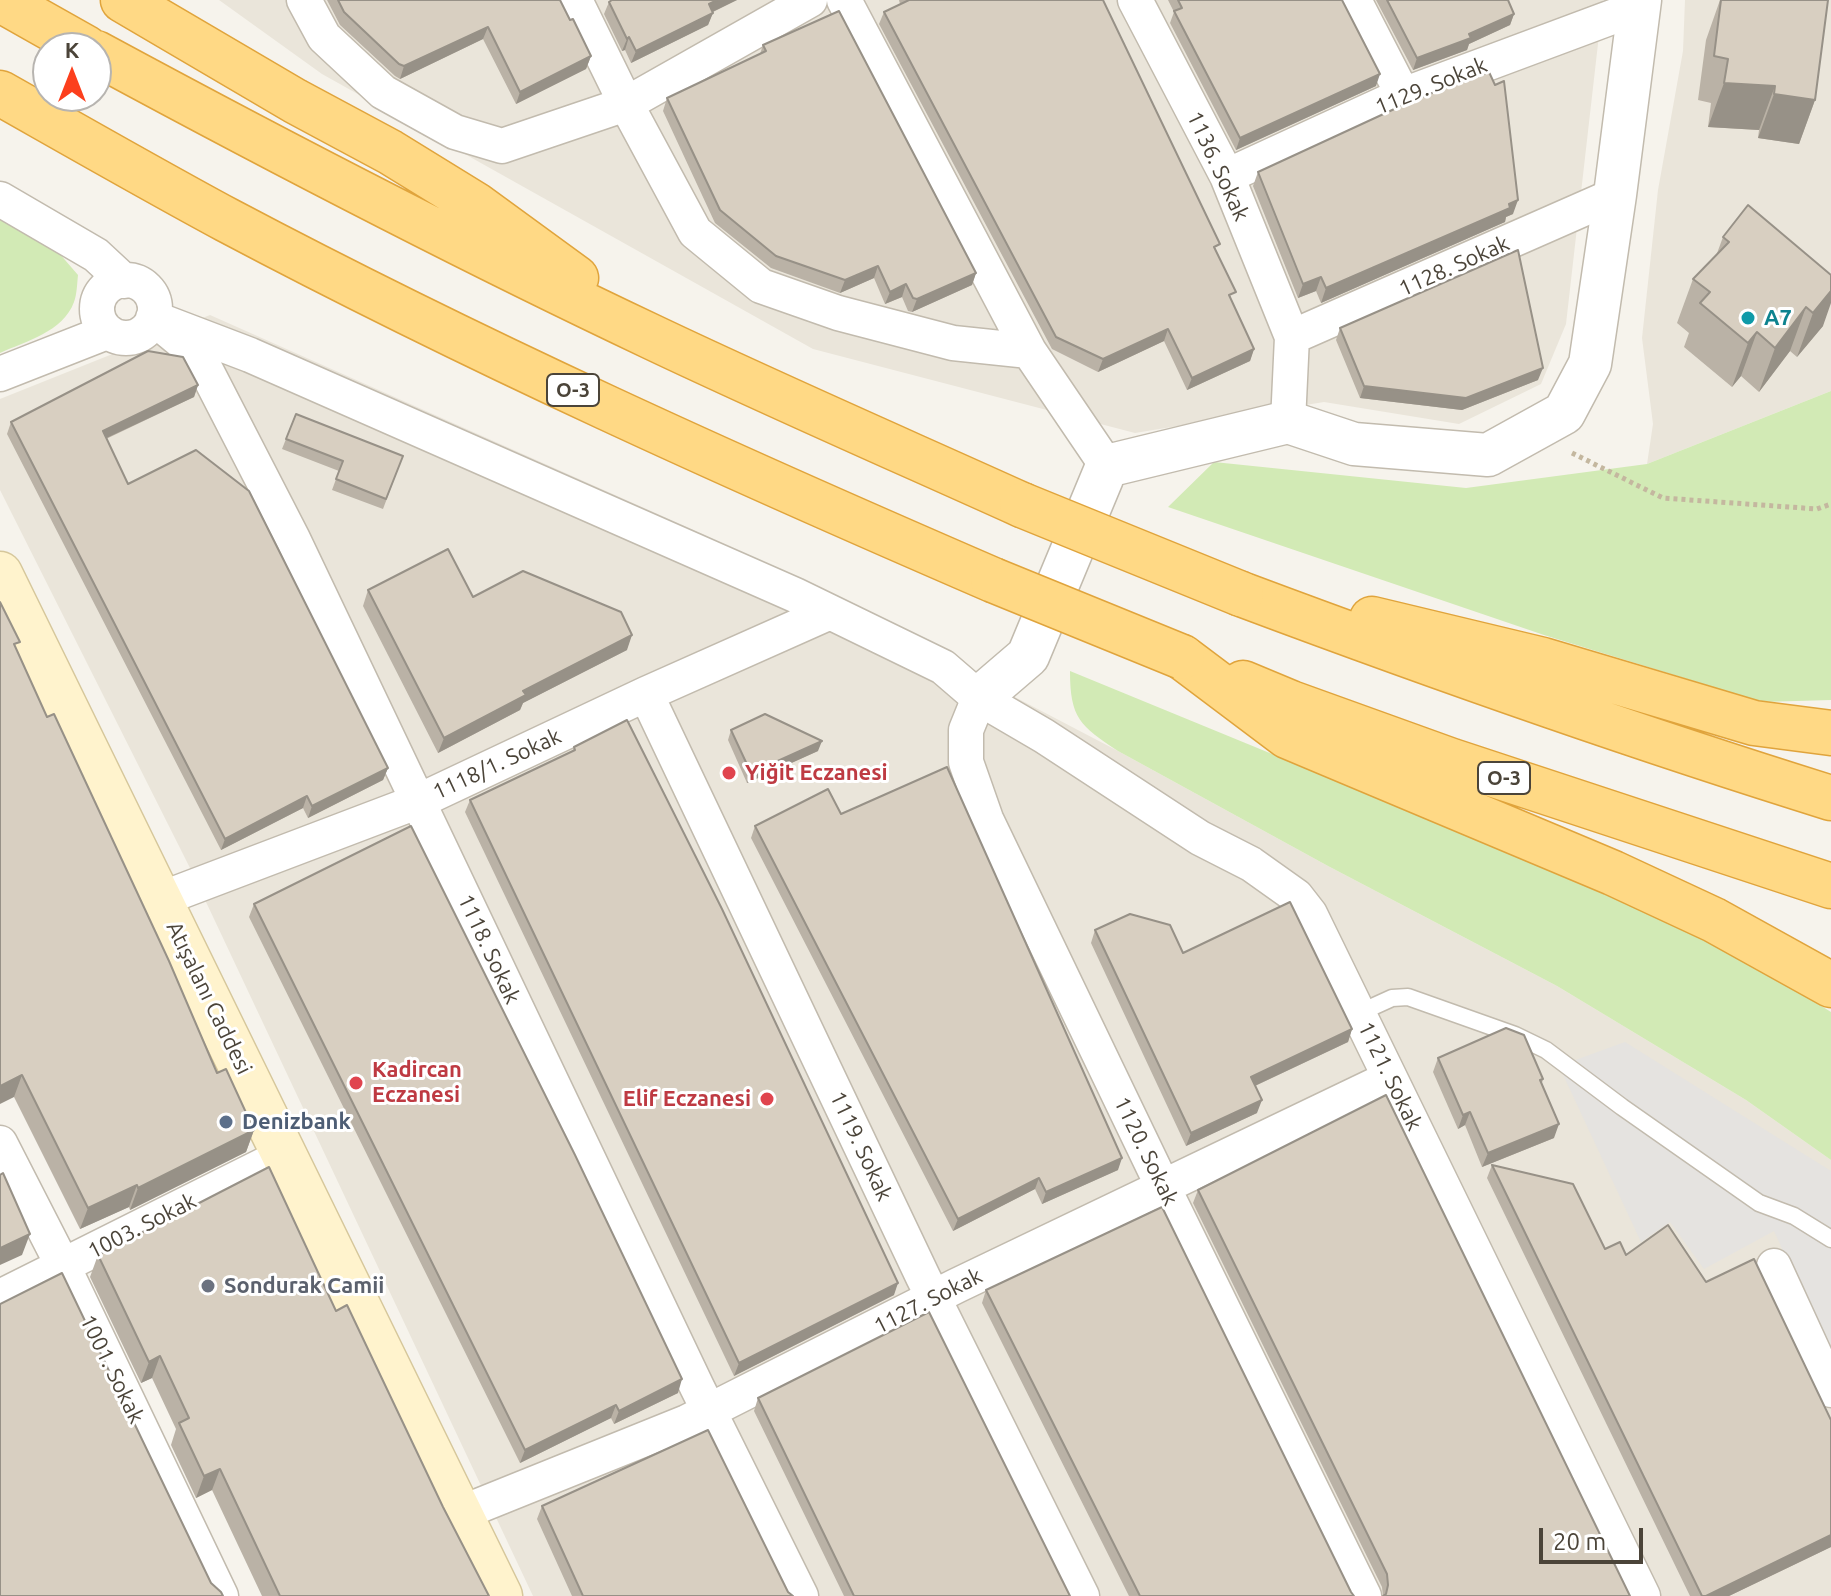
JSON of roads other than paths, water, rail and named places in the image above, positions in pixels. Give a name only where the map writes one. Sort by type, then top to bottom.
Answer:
[{"type":"highway","points":[[1,0],[58,32]]},
{"type":"highway","points":[[123,0],[295,101],[390,152],[476,205],[654,338]]},
{"type":"highway","points":[[160,0],[295,101]]},
{"type":"highway","points":[[112,61],[368,197],[654,338],[1022,505],[1241,594],[1477,682],[1669,748],[1831,798]]},
{"type":"highway","name":"O-3","points":[[0,93],[230,221],[459,337],[810,501],[1291,703],[1452,761],[1831,886]]},
{"type":"highway","points":[[1241,594],[1394,623],[1543,660],[1754,723],[1831,733]]},
{"type":"highway","points":[[1182,657],[1287,736],[1613,873],[1714,920],[1831,985]]},
{"type":"main road","name":"Atışalanı Caddesi","points":[[0,574],[500,1596]]},
{"type":"street","points":[[304,0],[324,37],[383,92],[455,132],[502,146],[626,104],[810,0]]},
{"type":"street","points":[[575,0],[626,104],[695,232],[761,286],[838,313],[953,343],[1029,351]]},
{"type":"street","points":[[844,0],[1029,351],[1107,466]]},
{"type":"street","name":"1136. Sokak","points":[[1135,0],[1227,176],[1292,337]]},
{"type":"street","points":[[1354,0],[1403,95]]},
{"type":"street","points":[[1107,466],[1288,422],[1354,444],[1488,455],[1564,413],[1590,364],[1639,4]]},
{"type":"street","name":"1129. Sokak","points":[[1227,176],[1403,95],[1639,4]]},
{"type":"street","name":"1128. Sokak","points":[[1292,337],[1615,195]]},
{"type":"street","points":[[0,199],[96,255],[124,281]]},
{"type":"street","points":[[124,281],[139,284],[147,289],[155,307],[153,318],[150,326],[134,337],[116,337],[107,332],[97,316],[99,298],[111,284],[124,281]]},
{"type":"street","name":"1121. Sokak","points":[[153,318],[265,361],[795,595],[943,667],[979,698],[1044,736],[1200,838],[1251,864],[1296,896],[1310,914],[1643,1596]]},
{"type":"street","name":"1118. Sokak","points":[[153,318],[181,341],[207,372],[293,539],[709,1411],[801,1596]]},
{"type":"street","points":[[0,374],[107,332]]},
{"type":"street","points":[[1288,422],[1292,337]]},
{"type":"street","points":[[979,698],[1028,656],[1107,466]]},
{"type":"street","name":"1118/1. Sokak","points":[[161,899],[419,801],[646,694],[828,613]]},
{"type":"street","name":"1119. Sokak","points":[[646,694],[934,1298],[1082,1596]]},
{"type":"street","name":"1120. Sokak","points":[[979,698],[966,730],[966,762],[974,789],[1163,1187],[1364,1596]]},
{"type":"street","name":"1127. Sokak","points":[[461,1513],[709,1411],[934,1298],[1390,1078]]},
{"type":"street","name":"1001. Sokak","points":[[0,1143],[63,1266],[221,1596]]},
{"type":"street","name":"1003. Sokak","points":[[0,1297],[284,1155]]},
{"type":"street","points":[[1774,1266],[1831,1390]]},
{"type":"lane","points":[[1359,1013],[1392,998],[1408,997],[1515,1035],[1546,1050],[1759,1203],[1794,1216],[1831,1239]]},
{"type":"place","name":"A7","points":[[1748,318]]},
{"type":"place","name":"Yiğit Eczanesi","points":[[729,773]]},
{"type":"place","name":"Kadircan Eczanesi","points":[[356,1083]]},
{"type":"place","name":"Elif Eczanesi","points":[[767,1099]]},
{"type":"place","name":"Denizbank","points":[[226,1122]]},
{"type":"place","name":"Sondurak Camii","points":[[208,1286]]}]
